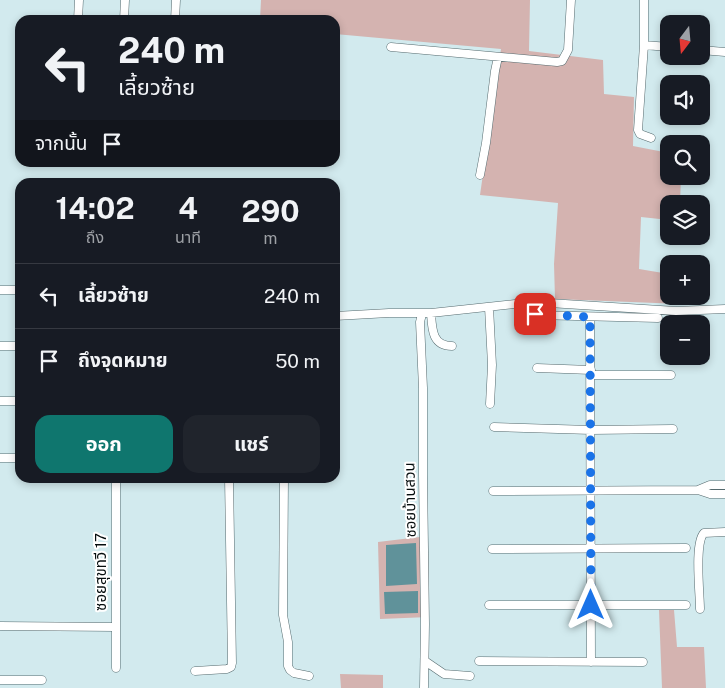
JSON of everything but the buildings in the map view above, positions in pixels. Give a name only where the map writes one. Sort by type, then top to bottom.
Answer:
[{"type":"street","points":[[78,15],[79,0]]},
{"type":"street","points":[[124,15],[125,0]]},
{"type":"street","points":[[175,15],[176,0]]},
{"type":"street","points":[[391,48],[562,61],[568,50],[571,0]]},
{"type":"street","points":[[644,0],[644,45],[638,130],[640,134],[652,138]]},
{"type":"street","points":[[644,45],[660,46]]},
{"type":"street","points":[[710,51],[725,52]]},
{"type":"street","points":[[480,176],[494,71],[498,56]]},
{"type":"street","points":[[0,290],[15,290]]},
{"type":"street","points":[[340,316],[389,313],[422,314],[534,302],[676,310],[725,309]]},
{"type":"street","points":[[489,307],[492,364],[490,404]]},
{"type":"street","points":[[430,313],[432,329],[439,343],[444,346],[452,346]]},
{"type":"street","name":"ซอยบ้านสวน","points":[[422,314],[420,322],[424,388],[424,687]]},
{"type":"street","points":[[535,314],[658,318]]},
{"type":"street","points":[[590,317],[592,662]]},
{"type":"street","points":[[0,346],[15,346]]},
{"type":"street","points":[[537,368],[590,373],[671,376]]},
{"type":"street","points":[[0,401],[15,401]]},
{"type":"street","points":[[494,427],[591,430],[673,429]]},
{"type":"street","points":[[0,458],[15,458]]},
{"type":"street","name":"ซอยสุขทวี 17","points":[[116,483],[116,668]]},
{"type":"street","points":[[196,671],[227,670],[231,667],[232,663],[229,483]]},
{"type":"street","points":[[284,483],[283,615],[288,642],[288,666],[294,672],[309,676]]},
{"type":"street","points":[[698,490],[710,485],[725,485]]},
{"type":"street","points":[[493,491],[698,490],[710,494],[725,494]]},
{"type":"street","points":[[700,609],[699,551],[701,536],[704,533],[725,532]]},
{"type":"street","points":[[492,549],[686,548]]},
{"type":"street","points":[[490,605],[686,604]]},
{"type":"street","points":[[0,626],[115,627]]},
{"type":"street","points":[[425,661],[444,674],[470,676]]},
{"type":"street","points":[[479,661],[643,662]]},
{"type":"street","points":[[0,680],[42,680]]},
{"type":"shaded area","points":[[261,0],[530,0],[529,51],[603,60],[604,94],[634,97],[633,146],[660,151],[660,185],[681,185],[680,195],[660,195],[660,219],[641,217],[639,269],[660,272],[660,303],[555,299],[554,264],[558,203],[480,195],[501,49],[340,34],[340,15],[260,15]]},
{"type":"shaded area","points":[[428,536],[429,617],[380,619],[378,542]]},
{"type":"shaded area","points":[[659,610],[674,610],[677,647],[704,647],[706,688],[662,688]]},
{"type":"shaded area","points":[[340,674],[383,675],[383,688],[341,688]]},
{"type":"water","points":[[416,543],[417,584],[386,586],[386,545]]},
{"type":"water","points":[[418,591],[418,613],[385,614],[384,592]]},
{"type":"route","points":[[535,314],[590,317],[591,605]]}]
